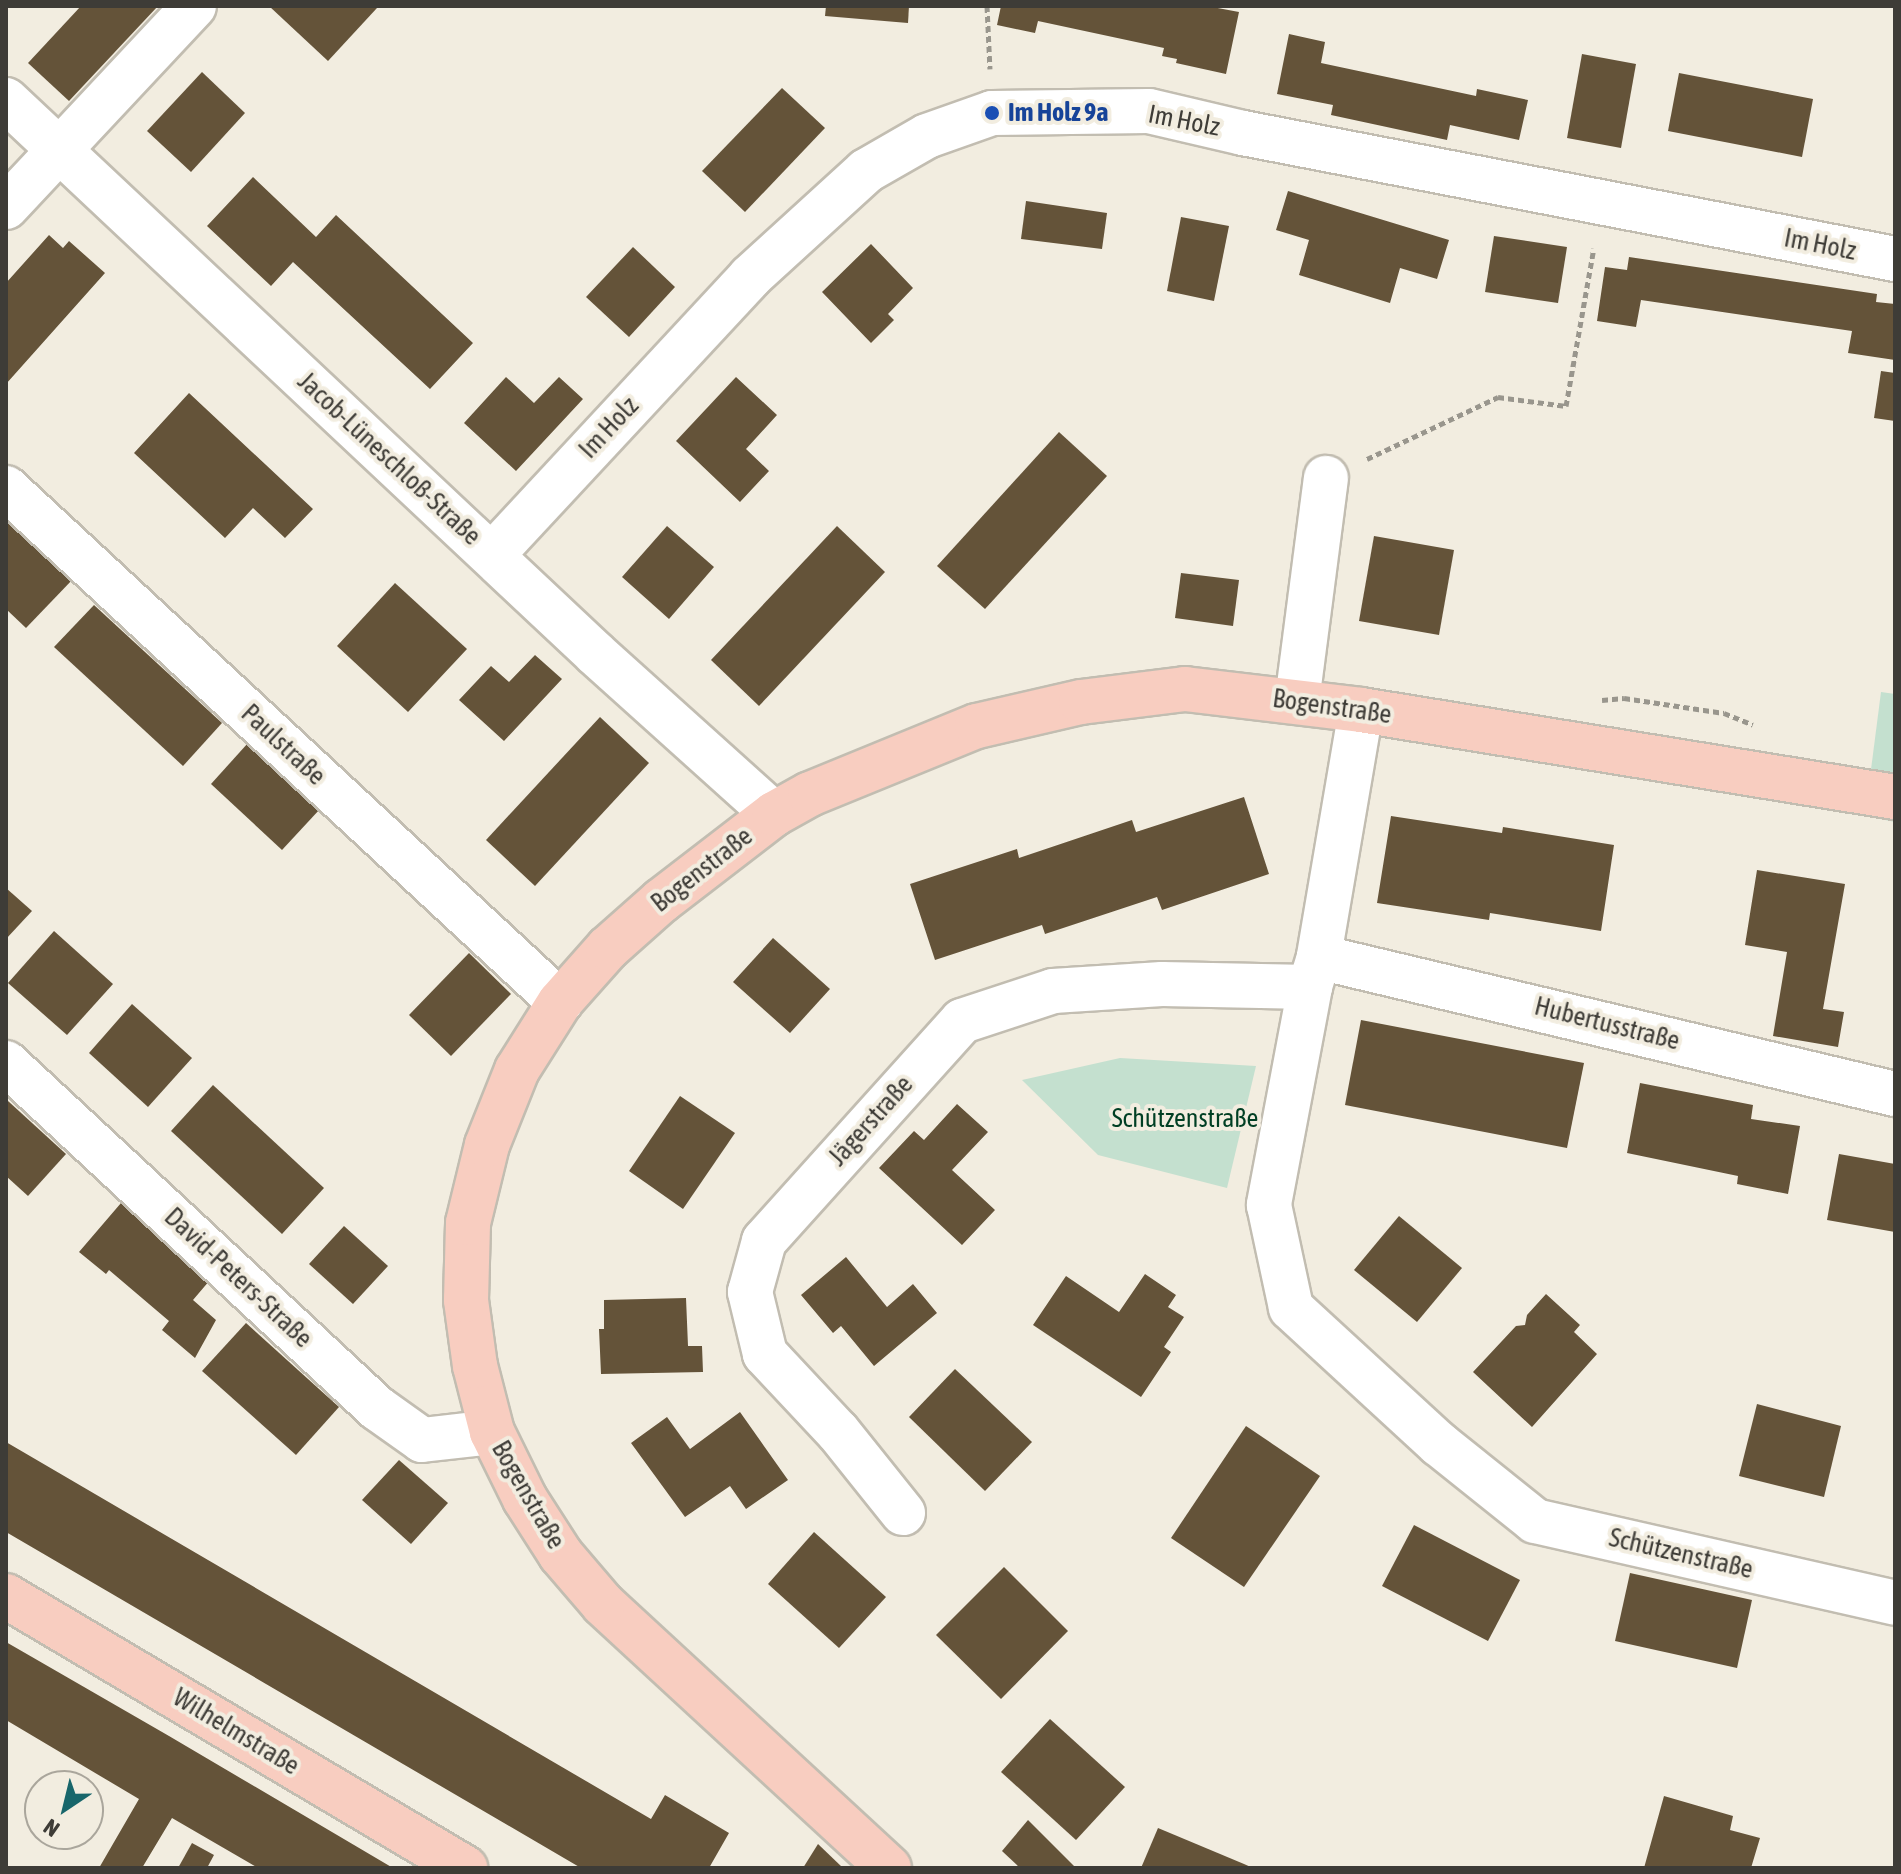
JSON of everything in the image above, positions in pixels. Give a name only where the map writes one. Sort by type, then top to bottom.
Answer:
[{"type":"main road","name":"Bogenstraße","points":[[889,1868],[603,1604],[561,1555],[525,1499],[492,1432],[475,1366],[466,1300],[468,1223],[487,1145],[517,1070],[560,1002],[608,948],[661,901],[774,814],[810,794],[977,726],[1081,702],[1185,689],[1361,710],[1895,797]]},
{"type":"main road","name":"Wilhelmstraße","points":[[6,1596],[465,1868]]},
{"type":"street","points":[[6,207],[194,6]]},
{"type":"street","name":"Jacob-Lüneschloß-Straße","points":[[6,100],[596,654],[774,814]]},
{"type":"street","name":"Im Holz","points":[[492,555],[750,277],[866,171],[927,136],[992,113],[1149,111],[1243,133],[1895,259]]},
{"type":"street","points":[[1297,701],[1326,478]]},
{"type":"street","name":"Paulstraße","points":[[6,488],[560,1002]]},
{"type":"street","name":"Schützenstraße","points":[[1361,710],[1269,1205],[1291,1308],[1439,1444],[1535,1521],[1895,1603]]},
{"type":"street","name":"Hubertusstraße","points":[[1314,972],[1895,1094]]},
{"type":"street","name":"Jägerstraße","points":[[903,1513],[838,1432],[765,1354],[750,1292],[764,1241],[962,1021],[1053,991],[1314,972]]},
{"type":"street","name":"David-Peters-Straße","points":[[6,1063],[377,1408],[422,1440],[492,1432]]},
{"type":"path","points":[[987,6],[992,113]]},
{"type":"path","points":[[1326,478],[1498,397],[1566,406],[1601,201]]},
{"type":"path","points":[[1596,700],[1624,698],[1724,713],[1764,729]]},
{"type":"green space","points":[[1881,692],[1895,694],[1895,822],[1865,816]]},
{"type":"green space","name":"Schützenstraße","points":[[1120,1058],[1256,1066],[1227,1188],[1098,1155],[1022,1080]]},
{"type":"building","points":[[81,6],[158,6],[69,101],[28,63]]},
{"type":"building","points":[[269,6],[375,6],[377,8],[328,61]]},
{"type":"building","points":[[826,6],[909,6],[908,23],[825,16]]},
{"type":"building","points":[[1001,6],[1207,6],[1239,12],[1226,74],[1176,63],[1177,59],[1162,56],[1164,48],[1038,21],[1035,33],[997,25]]},
{"type":"building","points":[[1289,34],[1325,42],[1321,63],[1476,96],[1477,89],[1528,100],[1519,140],[1450,125],[1447,140],[1331,115],[1333,105],[1277,94]]},
{"type":"building","points":[[1582,54],[1636,64],[1621,148],[1567,138]]},
{"type":"building","points":[[202,72],[245,113],[191,172],[147,131]]},
{"type":"building","points":[[1679,73],[1813,99],[1802,157],[1668,131]]},
{"type":"building","points":[[782,88],[825,128],[745,212],[702,171]]},
{"type":"building","points":[[253,177],[316,237],[336,215],[473,343],[430,389],[293,262],[271,286],[207,226]]},
{"type":"building","points":[[1288,191],[1449,240],[1437,279],[1400,268],[1390,303],[1299,275],[1309,240],[1276,230]]},
{"type":"building","points":[[1026,201],[1107,213],[1102,249],[1021,239]]},
{"type":"building","points":[[1181,217],[1229,226],[1214,301],[1167,291]]},
{"type":"building","points":[[49,235],[63,248],[69,241],[105,273],[6,384],[6,283]]},
{"type":"building","points":[[1494,236],[1567,247],[1558,303],[1485,292]]},
{"type":"building","points":[[871,244],[913,288],[888,314],[894,320],[871,343],[822,292]]},
{"type":"building","points":[[633,247],[675,287],[629,337],[586,297]]},
{"type":"building","points":[[1629,257],[1877,294],[1876,302],[1895,304],[1895,360],[1848,353],[1852,331],[1641,300],[1636,327],[1597,321],[1605,267],[1627,270]]},
{"type":"building","points":[[1881,371],[1895,373],[1895,421],[1874,418]]},
{"type":"building","points":[[506,377],[534,403],[559,377],[583,399],[516,471],[464,423]]},
{"type":"building","points":[[736,377],[777,415],[746,449],[769,471],[740,502],[676,441]]},
{"type":"building","points":[[189,393],[313,509],[285,538],[253,508],[225,538],[134,453]]},
{"type":"building","points":[[1059,432],[1107,476],[985,609],[937,566]]},
{"type":"building","points":[[6,514],[74,578],[26,628],[6,609]]},
{"type":"building","points":[[667,526],[714,567],[669,619],[622,577]]},
{"type":"building","points":[[837,526],[885,572],[759,706],[711,660]]},
{"type":"building","points":[[1374,536],[1454,550],[1439,635],[1359,621]]},
{"type":"building","points":[[1181,573],[1239,580],[1233,626],[1175,618]]},
{"type":"building","points":[[395,583],[467,649],[408,712],[337,646]]},
{"type":"building","points":[[94,605],[222,723],[183,766],[54,647]]},
{"type":"building","points":[[535,655],[562,679],[504,741],[459,700],[491,666],[509,682]]},
{"type":"building","points":[[600,717],[649,763],[535,886],[486,840]]},
{"type":"building","points":[[248,743],[320,809],[282,850],[211,784]]},
{"type":"building","points":[[1244,797],[1269,874],[1162,910],[1157,897],[1045,934],[1042,925],[935,960],[910,884],[1017,849],[1019,858],[1132,820],[1136,832]]},
{"type":"building","points":[[1391,816],[1502,833],[1503,827],[1614,845],[1601,931],[1490,913],[1489,920],[1377,903]]},
{"type":"building","points":[[1757,870],[1845,884],[1823,1009],[1844,1012],[1838,1047],[1773,1036],[1787,952],[1745,945]]},
{"type":"building","points":[[6,888],[32,911],[6,939]]},
{"type":"building","points":[[54,931],[113,984],[67,1035],[8,983]]},
{"type":"building","points":[[773,938],[830,989],[790,1033],[733,982]]},
{"type":"building","points":[[469,953],[511,994],[451,1056],[409,1015]]},
{"type":"building","points":[[132,1004],[192,1058],[148,1107],[89,1053]]},
{"type":"building","points":[[1361,1020],[1584,1063],[1567,1148],[1345,1105]]},
{"type":"building","points":[[1640,1083],[1753,1105],[1751,1119],[1800,1126],[1788,1194],[1737,1184],[1738,1176],[1627,1153]]},
{"type":"building","points":[[213,1085],[324,1188],[282,1234],[171,1131]]},
{"type":"building","points":[[680,1096],[735,1133],[683,1209],[629,1171]]},
{"type":"building","points":[[8,1101],[66,1154],[28,1196],[6,1176]]},
{"type":"building","points":[[957,1104],[988,1132],[952,1170],[995,1210],[962,1245],[879,1168],[914,1131],[924,1140]]},
{"type":"building","points":[[1839,1154],[1895,1164],[1895,1232],[1827,1220]]},
{"type":"building","points":[[121,1203],[210,1280],[193,1300],[216,1320],[195,1358],[162,1330],[169,1321],[109,1270],[106,1274],[79,1252]]},
{"type":"building","points":[[1399,1216],[1462,1268],[1417,1322],[1354,1270]]},
{"type":"building","points":[[344,1226],[388,1266],[353,1304],[309,1264]]},
{"type":"building","points":[[846,1257],[887,1307],[913,1284],[937,1313],[874,1366],[841,1326],[833,1333],[801,1295]]},
{"type":"building","points":[[1145,1274],[1176,1295],[1168,1307],[1184,1317],[1164,1347],[1171,1352],[1141,1397],[1033,1325],[1066,1276],[1119,1312]]},
{"type":"building","points":[[1546,1294],[1580,1325],[1574,1332],[1597,1354],[1532,1427],[1473,1372],[1516,1326],[1525,1325],[1527,1315]]},
{"type":"building","points":[[686,1298],[688,1346],[702,1346],[703,1372],[601,1374],[599,1329],[604,1329],[604,1300]]},
{"type":"building","points":[[246,1323],[339,1407],[296,1455],[202,1371]]},
{"type":"building","points":[[955,1369],[1032,1442],[985,1491],[909,1417]]},
{"type":"building","points":[[1757,1404],[1841,1426],[1824,1497],[1739,1476]]},
{"type":"building","points":[[740,1412],[788,1480],[746,1509],[730,1486],[685,1517],[631,1443],[667,1417],[690,1449]]},
{"type":"building","points":[[1246,1426],[1320,1476],[1244,1587],[1171,1538]]},
{"type":"building","points":[[6,1442],[651,1819],[665,1795],[729,1833],[709,1868],[581,1868],[6,1532]]},
{"type":"building","points":[[399,1460],[448,1503],[411,1544],[362,1500]]},
{"type":"building","points":[[1414,1525],[1520,1580],[1488,1641],[1382,1586]]},
{"type":"building","points":[[814,1532],[886,1597],[839,1648],[768,1584]]},
{"type":"building","points":[[1004,1567],[1068,1631],[1001,1699],[936,1635]]},
{"type":"building","points":[[1630,1573],[1752,1600],[1737,1668],[1615,1641]]},
{"type":"building","points":[[6,1642],[393,1868],[258,1868],[172,1818],[142,1868],[99,1868],[139,1799],[104,1778],[104,1770],[90,1770],[6,1720]]},
{"type":"building","points":[[1050,1719],[1125,1787],[1076,1840],[1001,1772]]},
{"type":"building","points":[[1664,1796],[1733,1816],[1730,1830],[1760,1838],[1751,1868],[1644,1868]]},
{"type":"building","points":[[1028,1820],[1076,1868],[1020,1868],[1002,1851]]},
{"type":"building","points":[[1158,1828],[1244,1864],[1253,1868],[1141,1868]]},
{"type":"building","points":[[192,1843],[214,1855],[207,1868],[178,1868]]},
{"type":"building","points":[[818,1844],[843,1868],[803,1868]]},
{"type":"place","name":"Im Holz 9a","points":[[992,113]]}]
